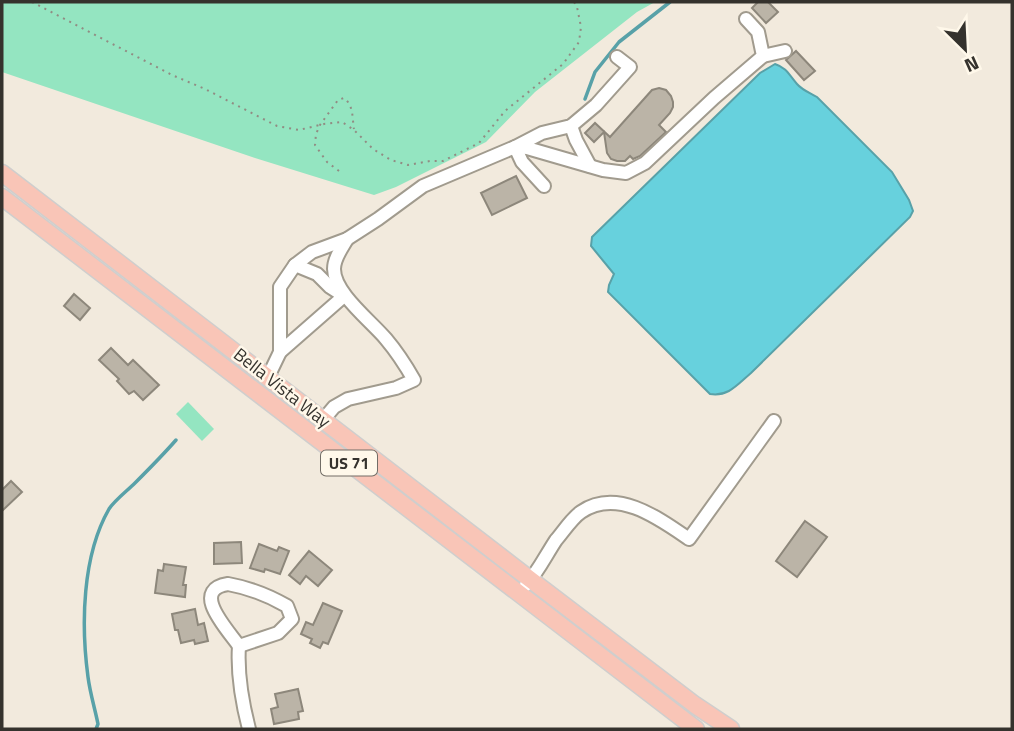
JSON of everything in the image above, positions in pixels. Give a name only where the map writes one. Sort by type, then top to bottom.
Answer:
[{"type":"main road","name":"Bella Vista Way","points":[[2,173],[531,580],[695,705],[731,729]]},
{"type":"main road","name":"Bella Vista Way","points":[[2,197],[696,729]]},
{"type":"street","points":[[746,19],[758,32],[763,56]]},
{"type":"street","points":[[515,147],[603,170],[626,173],[645,163],[713,97],[763,56],[785,51]]},
{"type":"street","points":[[280,352],[280,286],[296,265],[312,252],[347,239],[423,186],[542,133],[571,126],[596,105],[630,67],[617,57]]},
{"type":"street","points":[[571,126],[590,166]]},
{"type":"street","points":[[515,147],[522,162],[544,186]]},
{"type":"street","points":[[344,296],[334,270],[338,253],[347,239]]},
{"type":"street","points":[[296,265],[317,274],[370,320],[405,364],[414,380],[396,388],[348,399],[334,407],[323,420]]},
{"type":"street","points":[[268,377],[280,352],[344,296]]},
{"type":"street","points":[[518,593],[531,580],[558,538],[580,512],[599,504],[620,503],[642,510],[689,539],[774,421]]},
{"type":"street","points":[[240,646],[278,633],[292,618],[291,612],[287,606],[247,587],[221,585],[215,589],[210,599],[212,607],[240,646],[240,681],[249,729]]},
{"type":"path","points":[[32,2],[277,126],[299,130],[342,122],[373,149],[391,160],[408,165],[443,161],[479,143],[505,111],[563,64],[579,42],[581,27],[575,2]]},
{"type":"path","points":[[340,171],[327,162],[315,145],[316,134],[338,100],[344,99],[351,107],[354,130]]},
{"type":"green space","points":[[2,2],[655,2],[637,12],[535,92],[486,142],[396,187],[374,195],[255,158],[2,72]]},
{"type":"green space","points":[[188,402],[214,429],[202,441],[176,414]]},
{"type":"water","points":[[775,64],[785,70],[801,88],[817,97],[892,172],[913,211],[910,217],[737,386],[722,394],[710,394],[608,292],[614,274],[591,246],[592,237],[760,73]]},
{"type":"building","points":[[758,2],[768,2],[778,12],[766,23],[752,8]]},
{"type":"building","points":[[796,51],[815,71],[804,80],[786,60]]},
{"type":"building","points":[[652,90],[666,90],[671,96],[673,107],[659,125],[666,132],[640,156],[633,159],[630,156],[625,161],[611,159],[607,153],[604,132],[594,142],[585,133],[595,123],[610,137]]},
{"type":"building","points":[[516,176],[527,198],[492,215],[481,193]]},
{"type":"building","points":[[74,294],[90,308],[80,320],[64,306]]},
{"type":"building","points":[[111,348],[128,365],[133,360],[159,385],[143,400],[134,391],[129,394],[117,381],[119,379],[99,360]]},
{"type":"building","points":[[11,481],[22,492],[2,511],[2,490]]},
{"type":"building","points":[[805,521],[827,537],[797,577],[776,561]]},
{"type":"building","points":[[241,542],[242,563],[214,564],[214,543]]},
{"type":"building","points":[[259,544],[277,551],[279,547],[289,551],[280,574],[250,568]]},
{"type":"building","points":[[309,551],[332,570],[318,586],[306,576],[300,584],[289,575]]},
{"type":"building","points":[[164,564],[186,567],[183,585],[186,585],[185,597],[155,593],[158,570],[163,571]]},
{"type":"building","points":[[323,603],[342,611],[328,644],[323,642],[320,648],[310,643],[312,639],[301,634],[306,622],[313,625]]},
{"type":"building","points":[[195,609],[198,625],[204,623],[208,641],[181,643],[172,614]]},
{"type":"building","points":[[298,689],[303,711],[298,712],[299,719],[274,724],[271,709],[278,707],[275,694]]},
{"type":"waterway","points":[[585,99],[595,72],[619,42],[670,2]]},
{"type":"waterway","points":[[96,729],[98,724],[86,657],[84,613],[93,548],[109,509],[176,440]]}]
